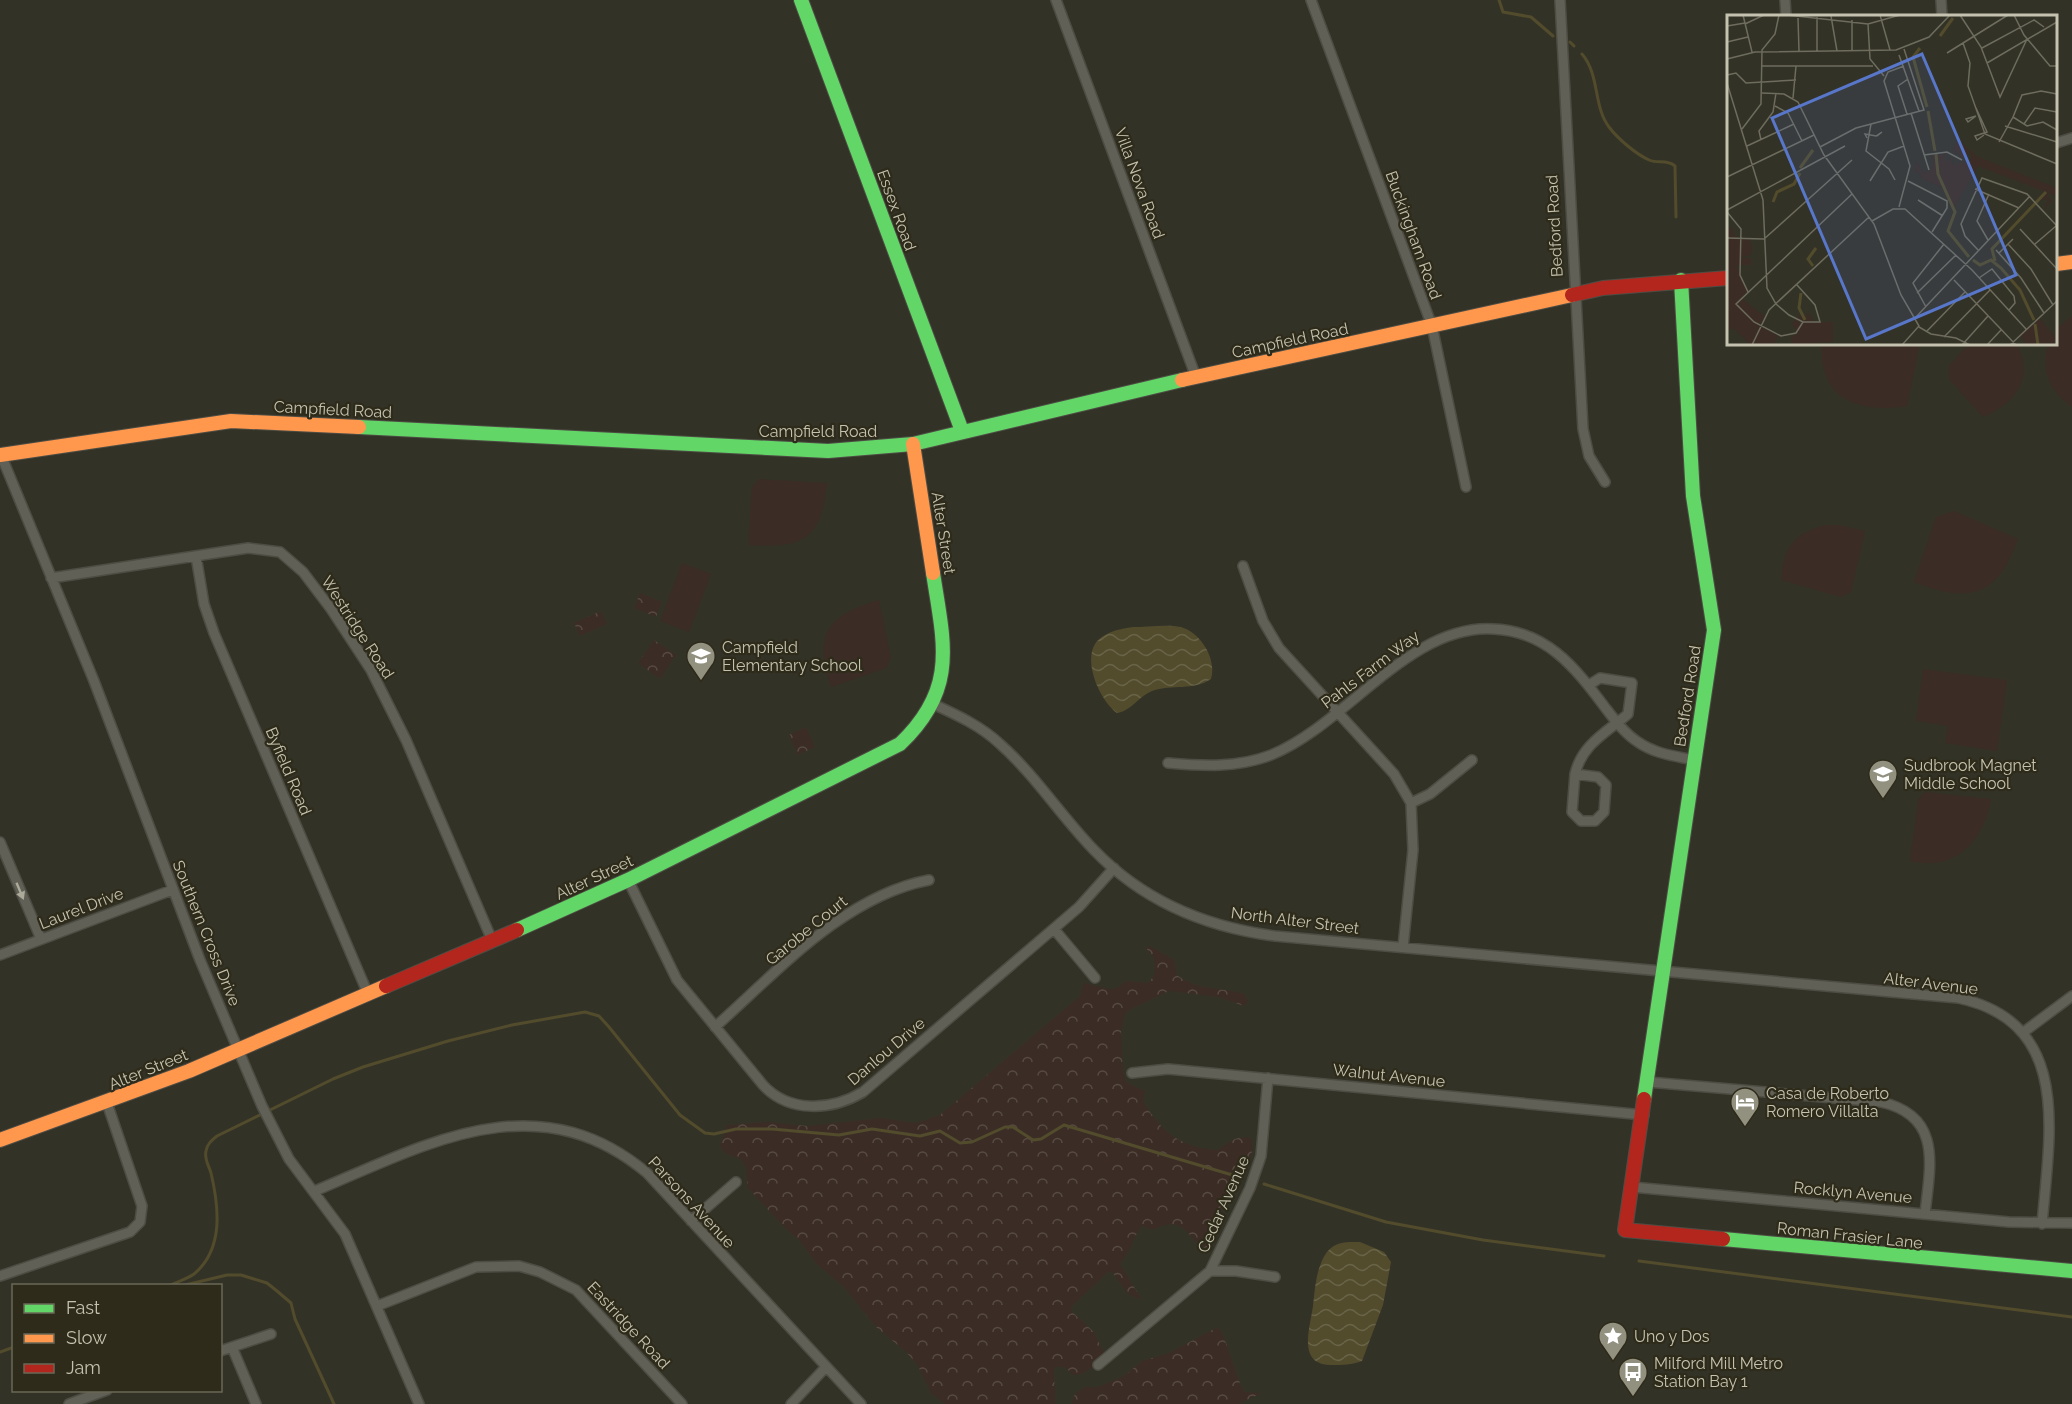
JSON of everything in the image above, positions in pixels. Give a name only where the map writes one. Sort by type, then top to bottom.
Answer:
[{"type":"street","name":"Essex Road","points":[[801,0],[962,431]]},
{"type":"street","name":"Villa Nova Road","points":[[1056,0],[1196,377]]},
{"type":"street","name":"Buckingham Road","points":[[1311,0],[1432,326],[1466,487]]},
{"type":"street","name":"Bedford Road","points":[[1560,0],[1574,294],[1585,444],[1594,468],[1605,482]]},
{"type":"street","points":[[1785,0],[1786,15]]},
{"type":"street","points":[[1941,0],[1942,15]]},
{"type":"street","points":[[2057,142],[2072,138]]},
{"type":"street","points":[[2057,264],[2072,262]]},
{"type":"street","name":"Campfield Road","points":[[0,455],[231,421],[828,451],[913,444],[1196,377],[1574,294],[1621,285],[1727,278]]},
{"type":"street","name":"Bedford Road","points":[[1625,1230],[1709,670],[1714,610],[1695,504],[1680,280]]},
{"type":"street","name":"Alter Street","points":[[0,1140],[107,1103],[239,1050],[628,880],[884,753],[912,733],[933,704],[942,676],[945,648],[913,444]]},
{"type":"street","name":"Southern Cross Drive","points":[[0,455],[94,681],[172,890],[262,1106],[289,1160],[315,1191],[345,1234],[419,1404]]},
{"type":"street","name":"Westridge Road","points":[[51,578],[248,548],[271,550],[289,558],[303,572],[350,637],[387,701],[492,940]]},
{"type":"street","name":"Byfield Road","points":[[196,556],[204,604],[214,633],[368,994]]},
{"type":"street","points":[[1243,566],[1271,636],[1336,713],[1394,774],[1411,803],[1414,842],[1403,947]]},
{"type":"street","name":"Pahls Farm Way","points":[[1168,763],[1218,766],[1269,756],[1303,738],[1424,646],[1440,638],[1475,629],[1509,630],[1540,640],[1567,660],[1617,723],[1637,742],[1652,750],[1694,760]]},
{"type":"street","points":[[1575,774],[1598,777],[1606,785],[1604,812],[1594,821],[1581,821],[1572,812],[1570,805],[1575,774],[1583,752],[1628,714],[1632,683],[1600,678],[1589,685]]},
{"type":"street","name":"North Alter Street","points":[[933,704],[963,718],[1000,744],[1094,850],[1114,868],[1155,898],[1224,928],[1275,936],[1662,972]]},
{"type":"street","points":[[1411,803],[1430,794],[1472,760]]},
{"type":"street","points":[[0,842],[41,939]]},
{"type":"street","name":"Danlou Drive","points":[[628,880],[666,960],[688,995],[777,1099],[798,1105],[840,1103],[863,1092],[1079,907],[1114,868]]},
{"type":"street","name":"Garobe Court","points":[[715,1027],[847,914],[894,890],[929,880]]},
{"type":"street","name":"Laurel Drive","points":[[0,955],[172,890]]},
{"type":"street","points":[[1054,929],[1095,978]]},
{"type":"street","name":"Alter Avenue","points":[[1662,972],[1958,998],[1990,1007],[2025,1031],[2044,1061],[2053,1096],[2042,1224]]},
{"type":"street","points":[[2025,1031],[2072,996]]},
{"type":"street","name":"Walnut Avenue","points":[[1132,1073],[1168,1069],[1644,1115]]},
{"type":"street","name":"Cedar Avenue","points":[[1210,1271],[1250,1188],[1261,1156],[1268,1078]]},
{"type":"street","points":[[1648,1082],[1881,1102],[1902,1108],[1917,1120],[1928,1142],[1930,1168],[1925,1214]]},
{"type":"street","points":[[0,1276],[130,1232],[140,1221],[142,1206],[107,1103]]},
{"type":"street","name":"Parsons Avenue","points":[[315,1191],[456,1134],[481,1129],[526,1126],[571,1132],[616,1150],[647,1173],[861,1404]]},
{"type":"street","points":[[691,1221],[736,1182]]},
{"type":"street","name":"Rocklyn Avenue","points":[[1632,1187],[2042,1224],[2072,1223]]},
{"type":"street","name":"Roman Frasier Lane","points":[[1625,1230],[2072,1271]]},
{"type":"street","name":"Eastridge Road","points":[[377,1306],[476,1267],[519,1266],[540,1272],[576,1290],[682,1404]]},
{"type":"street","points":[[1098,1365],[1210,1271],[1275,1277]]},
{"type":"street","points":[[222,1350],[270,1334]]},
{"type":"street","points":[[232,1347],[256,1404]]},
{"type":"street","points":[[792,1404],[826,1367]]},
{"type":"street","points":[[69,1404],[102,1392]]},
{"type":"green space","points":[[2072,316],[2072,407],[2058,394],[2048,379],[2046,371],[2046,353],[2049,345],[2057,345],[2057,328]]},
{"type":"green space","points":[[1822,345],[1920,345],[1907,406],[1873,407],[1845,399],[1834,390],[1827,378]]},
{"type":"green space","points":[[1967,345],[2017,345],[2024,368],[2019,388],[2013,397],[2005,405],[1983,417],[1949,379],[1948,367]]},
{"type":"green space","points":[[759,479],[827,483],[820,518],[806,537],[783,545],[748,545],[752,487]]},
{"type":"green space","points":[[1954,511],[2018,539],[2001,573],[1990,584],[1966,593],[1951,593],[1914,582],[1936,517]]},
{"type":"green space","points":[[1825,525],[1839,525],[1865,531],[1851,592],[1841,597],[1781,580],[1785,559],[1792,544],[1805,533]]},
{"type":"green space","points":[[682,563],[711,574],[689,632],[660,621]]},
{"type":"green space","points":[[640,593],[662,602],[656,617],[634,608]]},
{"type":"green space","points":[[879,600],[891,658],[886,668],[831,687],[824,653],[829,629],[847,612]]},
{"type":"green space","points":[[601,611],[607,624],[580,636],[574,623]]},
{"type":"green space","points":[[654,640],[676,655],[660,679],[638,663]]},
{"type":"green space","points":[[1923,669],[2007,680],[1997,751],[1945,743],[1948,726],[1916,721]]},
{"type":"green space","points":[[806,727],[815,747],[798,755],[789,735]]},
{"type":"green space","points":[[1926,792],[1991,799],[1982,828],[1974,840],[1965,850],[1941,862],[1910,861],[1918,799]]},
{"type":"green space","points":[[1150,946],[1174,960],[1177,975],[1185,980],[1201,986],[1244,994],[1248,1001],[1244,1006],[1219,997],[1169,991],[1129,1010],[1124,1016],[1121,1031],[1123,1073],[1127,1083],[1145,1091],[1143,1101],[1150,1112],[1165,1130],[1183,1142],[1205,1149],[1218,1150],[1237,1138],[1251,1138],[1252,1148],[1246,1169],[1214,1223],[1208,1248],[1200,1247],[1180,1226],[1169,1224],[1153,1230],[1142,1226],[1120,1264],[1142,1300],[1128,1294],[1112,1272],[1108,1272],[1071,1307],[1071,1311],[1094,1332],[1104,1353],[1095,1365],[1082,1374],[1073,1375],[1065,1367],[1055,1367],[1055,1404],[945,1404],[931,1393],[917,1364],[876,1327],[844,1287],[817,1264],[801,1242],[747,1187],[747,1171],[742,1160],[725,1153],[720,1146],[727,1125],[768,1122],[807,1126],[881,1118],[916,1123],[940,1115],[1080,996],[1084,983],[1109,989],[1117,988],[1126,981],[1149,983],[1155,973],[1154,958],[1146,948]]},
{"type":"green space","points":[[1216,1328],[1220,1329],[1244,1392],[1262,1393],[1238,1404],[1071,1404],[1075,1394],[1085,1387],[1098,1387],[1124,1376],[1142,1361],[1169,1353]]},
{"type":"water","points":[[1170,626],[1188,630],[1206,648],[1212,663],[1211,679],[1197,685],[1152,691],[1126,710],[1117,713],[1105,700],[1096,682],[1092,671],[1092,652],[1095,644],[1102,637],[1117,630]]},
{"type":"water","points":[[1360,1242],[1384,1252],[1391,1262],[1383,1305],[1362,1361],[1343,1365],[1320,1363],[1309,1352],[1308,1334],[1320,1264],[1327,1252],[1334,1246]]},
{"type":"waterway","points":[[1499,0],[1503,12],[1531,17],[1553,36]]},
{"type":"waterway","points":[[1570,42],[1574,46]]},
{"type":"waterway","points":[[1582,54],[1592,71],[1604,119],[1613,132],[1644,157],[1675,166],[1676,217]]},
{"type":"waterway","points":[[173,1284],[194,1274],[204,1264],[215,1240],[216,1200],[206,1154],[209,1144],[217,1136],[333,1079],[363,1067],[448,1041],[512,1025],[585,1012],[599,1016],[680,1115],[705,1133],[714,1134],[736,1129],[772,1129],[839,1135],[872,1129],[920,1136],[940,1131],[960,1143],[972,1142],[1005,1127],[1013,1127],[1033,1140],[1041,1139],[1064,1125],[1239,1177]]},
{"type":"waterway","points":[[1264,1184],[1386,1222],[1483,1240],[1604,1256]]},
{"type":"waterway","points":[[1639,1261],[2072,1317]]},
{"type":"waterway","points":[[189,1284],[227,1275],[241,1275],[267,1283],[291,1303],[295,1319],[334,1404]]},
{"type":"waterway","points":[[0,1352],[12,1348]]},
{"type":"traffic: fast","points":[[801,0],[962,431]]},
{"type":"traffic: fast","points":[[1644,1099],[1714,630],[1693,496],[1681,280]]},
{"type":"traffic: fast","points":[[359,427],[828,451],[913,444],[1182,380]]},
{"type":"traffic: fast","points":[[517,930],[628,880],[900,744],[919,724],[939,684],[943,644],[933,573]]},
{"type":"traffic: fast","points":[[1723,1239],[2072,1271]]},
{"type":"traffic: slow","points":[[2057,264],[2072,262]]},
{"type":"traffic: slow","points":[[1182,380],[1572,295]]},
{"type":"traffic: slow","points":[[0,455],[231,421],[359,427]]},
{"type":"traffic: slow","points":[[913,444],[933,573]]},
{"type":"traffic: slow","points":[[0,1140],[189,1071],[386,986]]},
{"type":"traffic: jam","points":[[1572,295],[1603,288],[1727,278]]},
{"type":"traffic: jam","points":[[386,986],[517,930]]},
{"type":"traffic: jam","points":[[1644,1099],[1625,1230],[1723,1239]]},
{"type":"place","name":"Campfield Elementary School","points":[[701,682]]},
{"type":"place","name":"Sudbrook Magnet Middle School","points":[[1883,800]]},
{"type":"place","name":"Casa de Roberto Romero Villalta","points":[[1745,1128]]},
{"type":"place","name":"Uno y Dos","points":[[1613,1362]]},
{"type":"place","name":"Milford Mill Metro Station Bay 1","points":[[1633,1398]]}]
